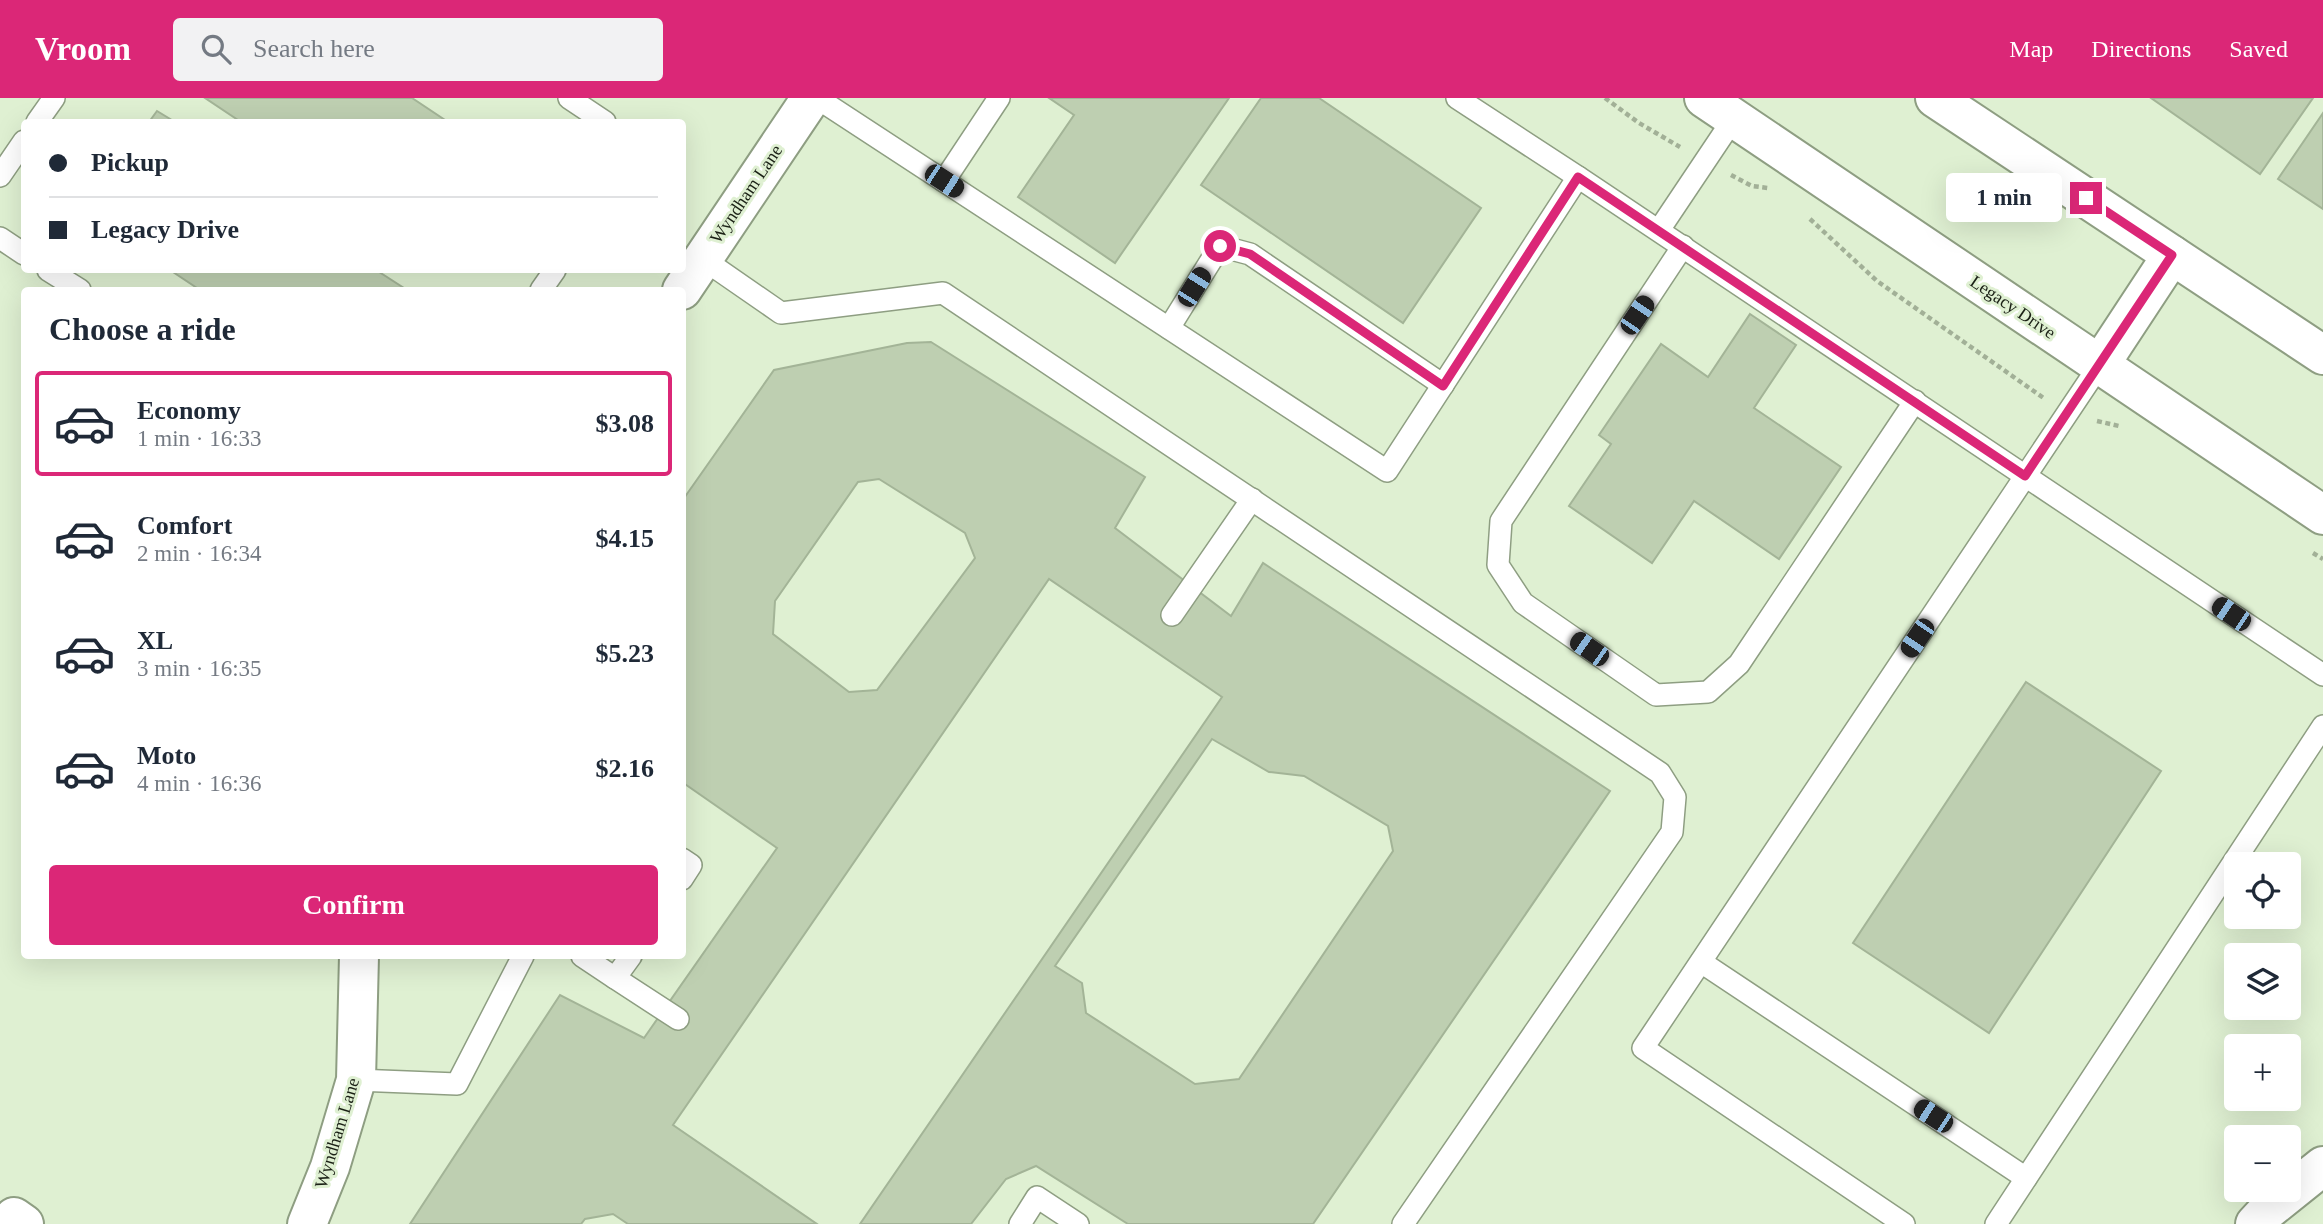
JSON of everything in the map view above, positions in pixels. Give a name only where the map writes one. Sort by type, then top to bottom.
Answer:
[{"type":"main road","name":"Wyndham Lane","points":[[684,287],[811,98]]},
{"type":"main road","points":[[1935,98],[2323,355]]},
{"type":"main road","name":"Legacy Drive","points":[[1719,108],[2323,515]]},
{"type":"main road","points":[[2099,366],[2172,255]]},
{"type":"main road","name":"Wyndham Lane","points":[[307,1224],[330,1167],[356,1080],[359,959]]},
{"type":"main road","points":[[2255,1224],[2268,1210],[2322,1170]]},
{"type":"lane","points":[[39,119],[54,98]]},
{"type":"lane","points":[[569,98],[600,119]]},
{"type":"lane","points":[[817,98],[1387,471],[1578,177]]},
{"type":"lane","points":[[944,181],[999,98]]},
{"type":"lane","points":[[1457,98],[1659,230],[2323,676]]},
{"type":"lane","points":[[1659,230],[1705,162],[1719,108]]},
{"type":"lane","points":[[0,176],[21,145]]},
{"type":"lane","points":[[0,238],[21,252]]},
{"type":"lane","points":[[1169,328],[1220,246],[1250,254],[1443,386]]},
{"type":"lane","points":[[1682,246],[1500,521],[1498,565],[1523,603],[1656,695],[1708,692],[1739,664],[1915,401]]},
{"type":"lane","points":[[703,259],[781,313],[943,293],[1660,773],[1675,797],[1672,832],[1403,1224]]},
{"type":"lane","points":[[53,273],[75,287]]},
{"type":"lane","points":[[1904,1224],[1643,1048],[2099,366]]},
{"type":"lane","points":[[1172,615],[1252,499]]},
{"type":"lane","points":[[1996,1224],[2323,726]]},
{"type":"lane","points":[[356,1080],[457,1084],[521,959]]},
{"type":"lane","points":[[586,959],[678,1019]]},
{"type":"lane","points":[[615,978],[629,959]]},
{"type":"lane","points":[[1701,962],[2026,1178]]},
{"type":"lane","points":[[1020,1224],[1037,1197],[1078,1224]]},
{"type":"path","points":[[1605,98],[1639,124],[1705,162],[1752,186],[1771,189]]},
{"type":"path","points":[[1803,212],[1877,281],[2067,414],[2120,426]]},
{"type":"path","points":[[2312,552],[2323,559]]},
{"type":"building","points":[[205,98],[412,98],[444,119],[236,119]]},
{"type":"building","points":[[1049,98],[1229,98],[1115,263],[1018,197],[1074,115]]},
{"type":"building","points":[[1261,98],[1319,98],[1481,208],[1403,323],[1201,185]]},
{"type":"building","points":[[2151,98],[2313,98],[2260,174]]},
{"type":"building","points":[[157,111],[170,119],[151,119]]},
{"type":"building","points":[[2323,113],[2323,209],[2278,179]]},
{"type":"building","points":[[174,273],[381,273],[402,287],[196,287]]},
{"type":"building","points":[[1750,314],[1796,345],[1754,408],[1841,467],[1779,559],[1694,501],[1652,563],[1569,506],[1611,444],[1599,435],[1661,344],[1708,377]]},
{"type":"building","points":[[931,342],[1145,477],[1115,528],[1231,616],[1263,563],[1610,791],[1313,1224],[1128,1224],[1036,1166],[1006,1179],[971,1224],[860,1224],[1222,697],[1049,579],[673,1125],[817,1224],[628,1224],[613,1214],[585,1219],[581,1224],[410,1224],[560,995],[644,1038],[777,848],[686,785],[686,495],[774,370],[907,343]],"holes":[[[879,479],[965,533],[975,558],[877,690],[849,692],[773,634],[775,601],[858,482]],[[1212,739],[1269,772],[1304,776],[1388,826],[1393,851],[1239,1079],[1195,1084],[1086,1013],[1082,983],[1055,966]]]},
{"type":"building","points":[[2026,682],[2161,771],[1989,1033],[1853,943]]},
{"type":"route","points":[[1220,246],[1250,254],[1443,386],[1578,177],[2025,476],[2172,255],[2086,198]]}]
